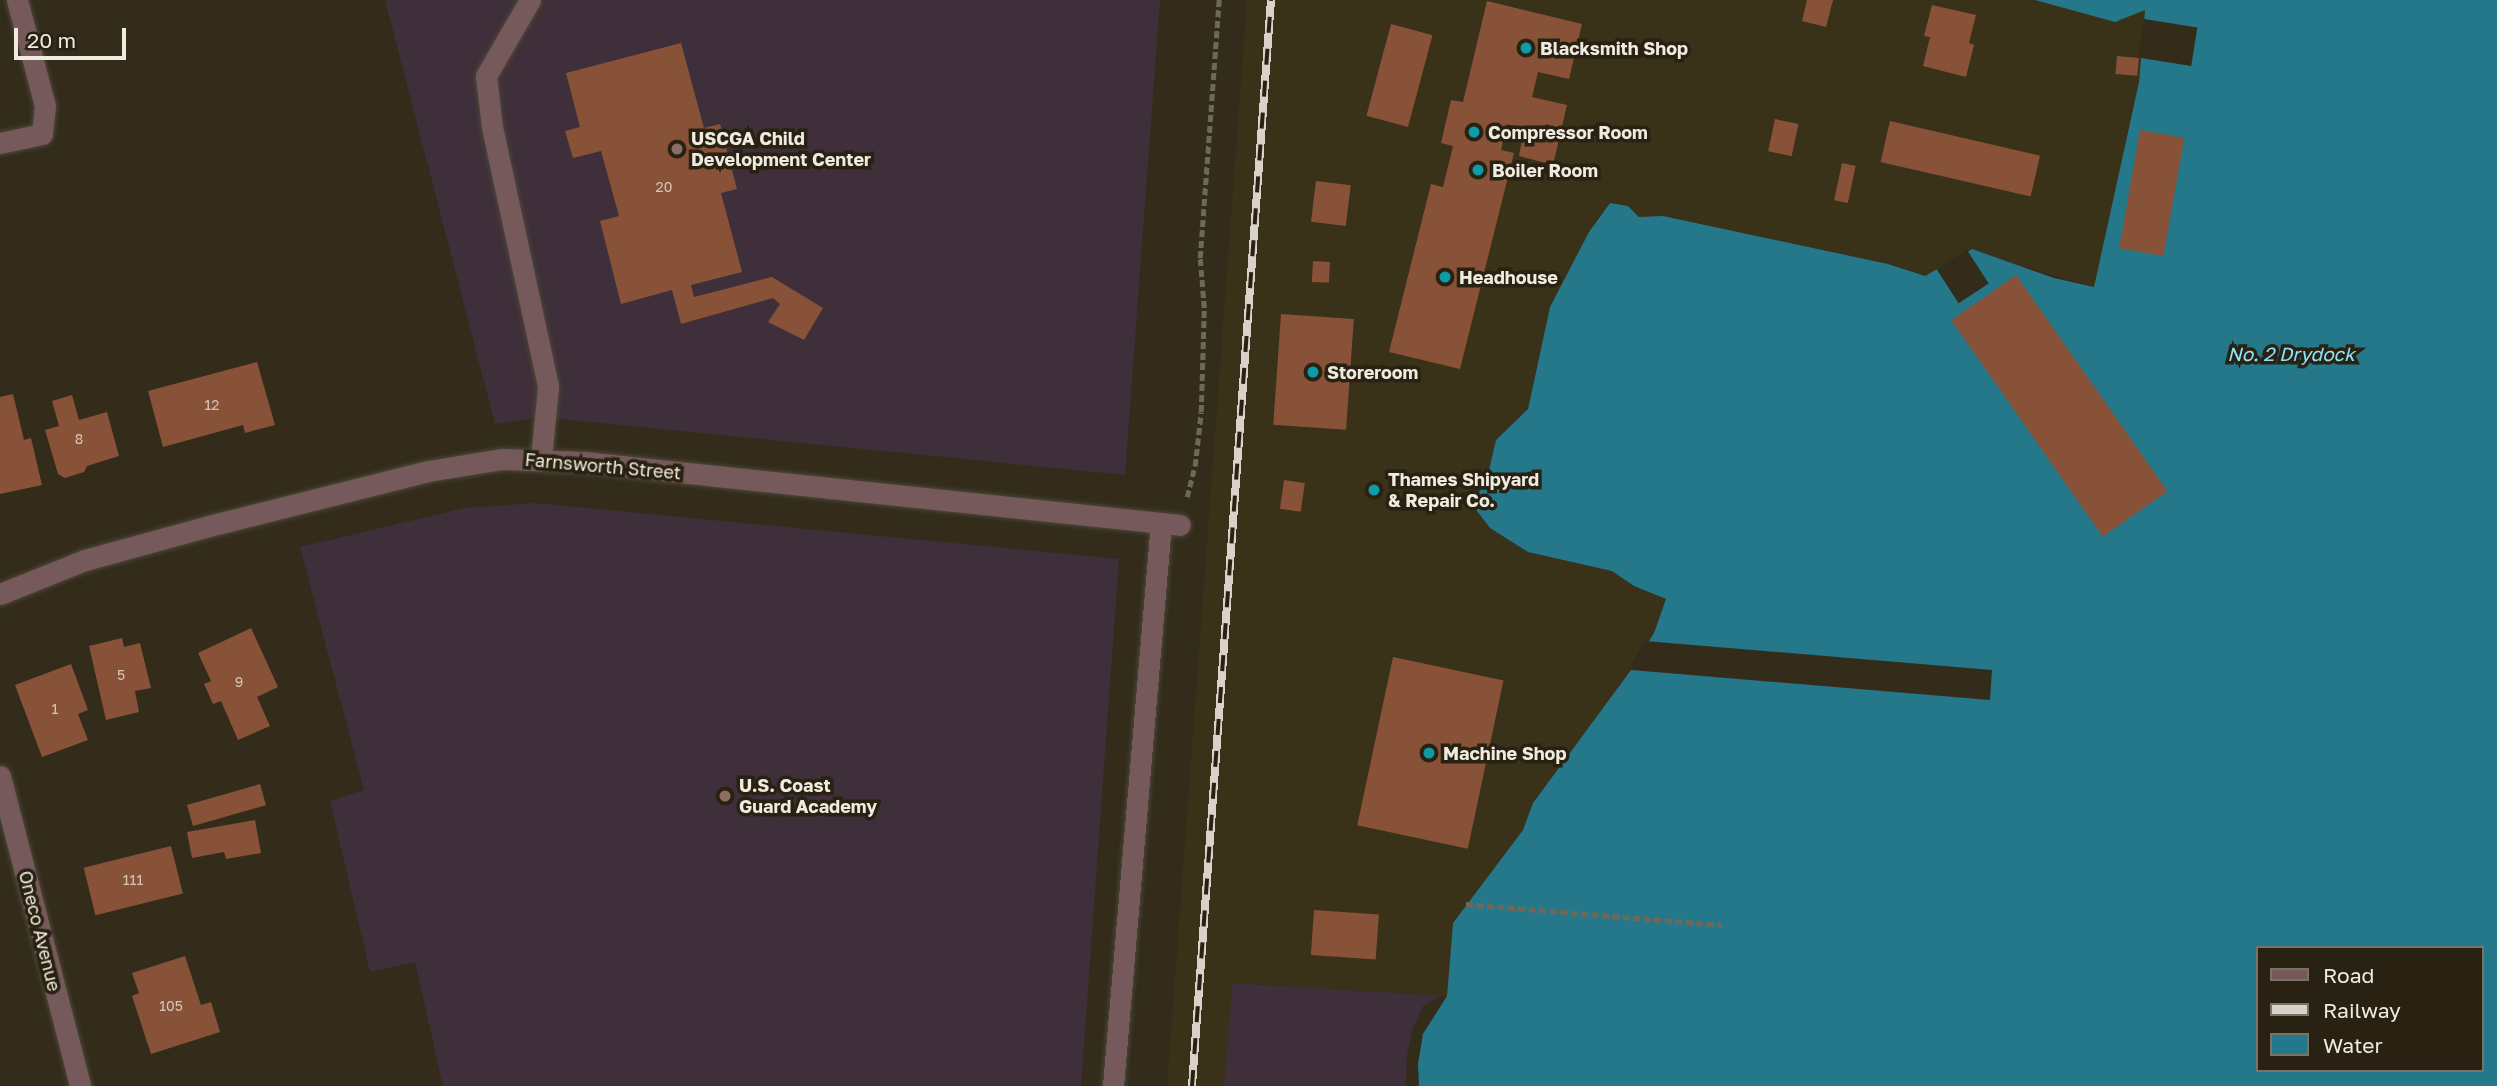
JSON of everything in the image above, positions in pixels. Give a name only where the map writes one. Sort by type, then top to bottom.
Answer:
[{"type":"street","points":[[0,143],[42,134],[45,106],[17,0]]},
{"type":"street","points":[[530,0],[486,76],[492,127],[548,387],[541,459]]},
{"type":"street","name":"Farnsworth Street","points":[[0,594],[85,560],[415,474],[478,462],[541,459],[1170,524]]},
{"type":"street","points":[[1113,1086],[1170,524]]},
{"type":"street","name":"Oneco Avenue","points":[[0,776],[80,1086]]},
{"type":"path","points":[[1170,524],[1195,466],[1201,412],[1204,307],[1200,258],[1219,0]]},
{"type":"path","points":[[1466,904],[1722,925]]},
{"type":"shaded area","name":"USCGA Child Development Center","points":[[385,0],[1160,0],[1125,475],[541,417],[495,424]]},
{"type":"shaded area","name":"Thames Shipyard & Repair Co.","points":[[1247,0],[2167,0],[2145,10],[2139,82],[2094,287],[1967,250],[1925,276],[1888,264],[1663,216],[1639,217],[1628,206],[1599,215],[1550,307],[1528,409],[1496,440],[1488,479],[1474,501],[1592,565],[1612,571],[1634,586],[1666,599],[1654,633],[1631,670],[1533,803],[1523,830],[1453,923],[1447,996],[1233,983],[1224,1086],[1167,1086]]},
{"type":"shaded area","name":"U.S. Coast Guard Academy","points":[[535,503],[1119,559],[1081,1086],[443,1086],[415,962],[370,972],[330,801],[364,790],[300,547],[465,508]]},
{"type":"shaded area","points":[[1232,983],[1447,996],[1409,1086],[1224,1086]]},
{"type":"water","name":"No. 2 Drydock","points":[[2035,0],[2497,0],[2497,1086],[1409,1086],[1426,1009],[1447,996],[1453,923],[1523,830],[1533,803],[1631,670],[1654,633],[1666,599],[1634,586],[1612,571],[1528,552],[1490,528],[1477,511],[1474,501],[1487,479],[1496,440],[1528,409],[1550,307],[1589,232],[1610,203],[1628,206],[1639,217],[1663,216],[1888,264],[1925,276],[1972,249],[2054,278],[2094,287],[2139,82],[2145,10],[2115,22]]},
{"type":"pier","points":[[2144,19],[2197,27],[2191,66],[2138,58]]},
{"type":"pier","points":[[1967,250],[1989,284],[1959,303],[1937,270]]},
{"type":"pier","points":[[1645,641],[1992,670],[1990,700],[1631,670],[1632,663]]},
{"type":"pier","points":[[1440,996],[1447,996],[1423,1034],[1418,1064],[1419,1086],[1406,1086],[1407,1054],[1414,1026],[1423,1006]]},
{"type":"building","points":[[1807,0],[1833,0],[1826,27],[1802,21]]},
{"type":"building","points":[[1487,1],[1582,24],[1569,79],[1538,72],[1532,97],[1567,105],[1553,165],[1519,156],[1524,129],[1507,124],[1501,150],[1514,153],[1460,369],[1389,352],[1431,184],[1443,187],[1453,146],[1441,143],[1451,100],[1463,102]]},
{"type":"building","points":[[1932,5],[1976,15],[1969,43],[1974,45],[1966,77],[1923,66],[1930,37],[1924,36]]},
{"type":"building","points":[[1391,24],[1433,35],[1408,127],[1366,116]]},
{"type":"building","points":[[681,43],[704,128],[720,124],[737,189],[721,193],[742,272],[691,285],[694,297],[772,277],[823,308],[804,340],[768,322],[780,304],[773,298],[681,324],[672,290],[621,304],[600,221],[619,216],[601,151],[573,158],[565,131],[580,127],[566,73]]},
{"type":"building","points":[[2117,56],[2139,58],[2137,76],[2115,74]]},
{"type":"building","points":[[1775,119],[1798,124],[1792,156],[1768,151]]},
{"type":"building","points":[[1890,121],[2040,156],[2031,197],[1881,162]]},
{"type":"building","points":[[2140,130],[2184,138],[2163,256],[2119,248]]},
{"type":"building","points":[[1842,163],[1856,166],[1848,203],[1834,200]]},
{"type":"building","points":[[1316,181],[1351,185],[1346,226],[1311,222]]},
{"type":"building","points":[[1313,261],[1330,262],[1329,283],[1312,282]]},
{"type":"building","points":[[2016,275],[2167,491],[2103,537],[1951,320]]},
{"type":"building","name":"Storeroom","points":[[1281,314],[1354,319],[1346,430],[1273,425]]},
{"type":"building","points":[[257,362],[275,425],[245,433],[243,425],[163,447],[148,391]]},
{"type":"building","points":[[13,394],[24,440],[31,438],[42,485],[0,494],[0,397]]},
{"type":"building","points":[[72,395],[79,420],[107,412],[119,456],[87,466],[84,472],[65,478],[58,474],[45,430],[59,426],[52,401]]},
{"type":"building","points":[[1284,480],[1305,483],[1301,512],[1280,509]]},
{"type":"building","points":[[251,628],[278,687],[257,697],[270,726],[238,740],[221,701],[213,704],[204,684],[211,681],[198,653]]},
{"type":"building","points":[[122,638],[124,647],[140,643],[151,688],[135,691],[139,712],[106,720],[89,646]]},
{"type":"building","name":"Machine Shop","points":[[1393,657],[1504,680],[1468,849],[1357,825]]},
{"type":"building","points":[[71,664],[88,710],[78,714],[88,740],[42,757],[15,685]]},
{"type":"building","points":[[260,784],[266,805],[193,826],[187,805]]},
{"type":"building","points":[[255,820],[261,853],[226,859],[224,852],[192,858],[187,832]]},
{"type":"building","points":[[171,846],[183,894],[96,915],[84,868]]},
{"type":"building","points":[[1314,910],[1379,915],[1376,959],[1311,955]]},
{"type":"building","points":[[185,956],[201,1005],[211,1002],[220,1032],[151,1054],[132,996],[139,993],[132,973]]},
{"type":"railway","points":[[1192,1086],[1271,0]]},
{"type":"place","name":"Blacksmith Shop","points":[[1526,48]]},
{"type":"place","name":"Compressor Room","points":[[1474,132]]},
{"type":"place","name":"USCGA Child Development Center","points":[[677,149]]},
{"type":"place","name":"Boiler Room","points":[[1478,170]]},
{"type":"place","name":"Headhouse","points":[[1445,277]]},
{"type":"place","name":"Storeroom","points":[[1313,372]]},
{"type":"place","name":"Thames Shipyard & Repair Co.","points":[[1374,490]]},
{"type":"place","name":"Machine Shop","points":[[1429,753]]},
{"type":"place","name":"U.S. Coast Guard Academy","points":[[725,796]]}]
